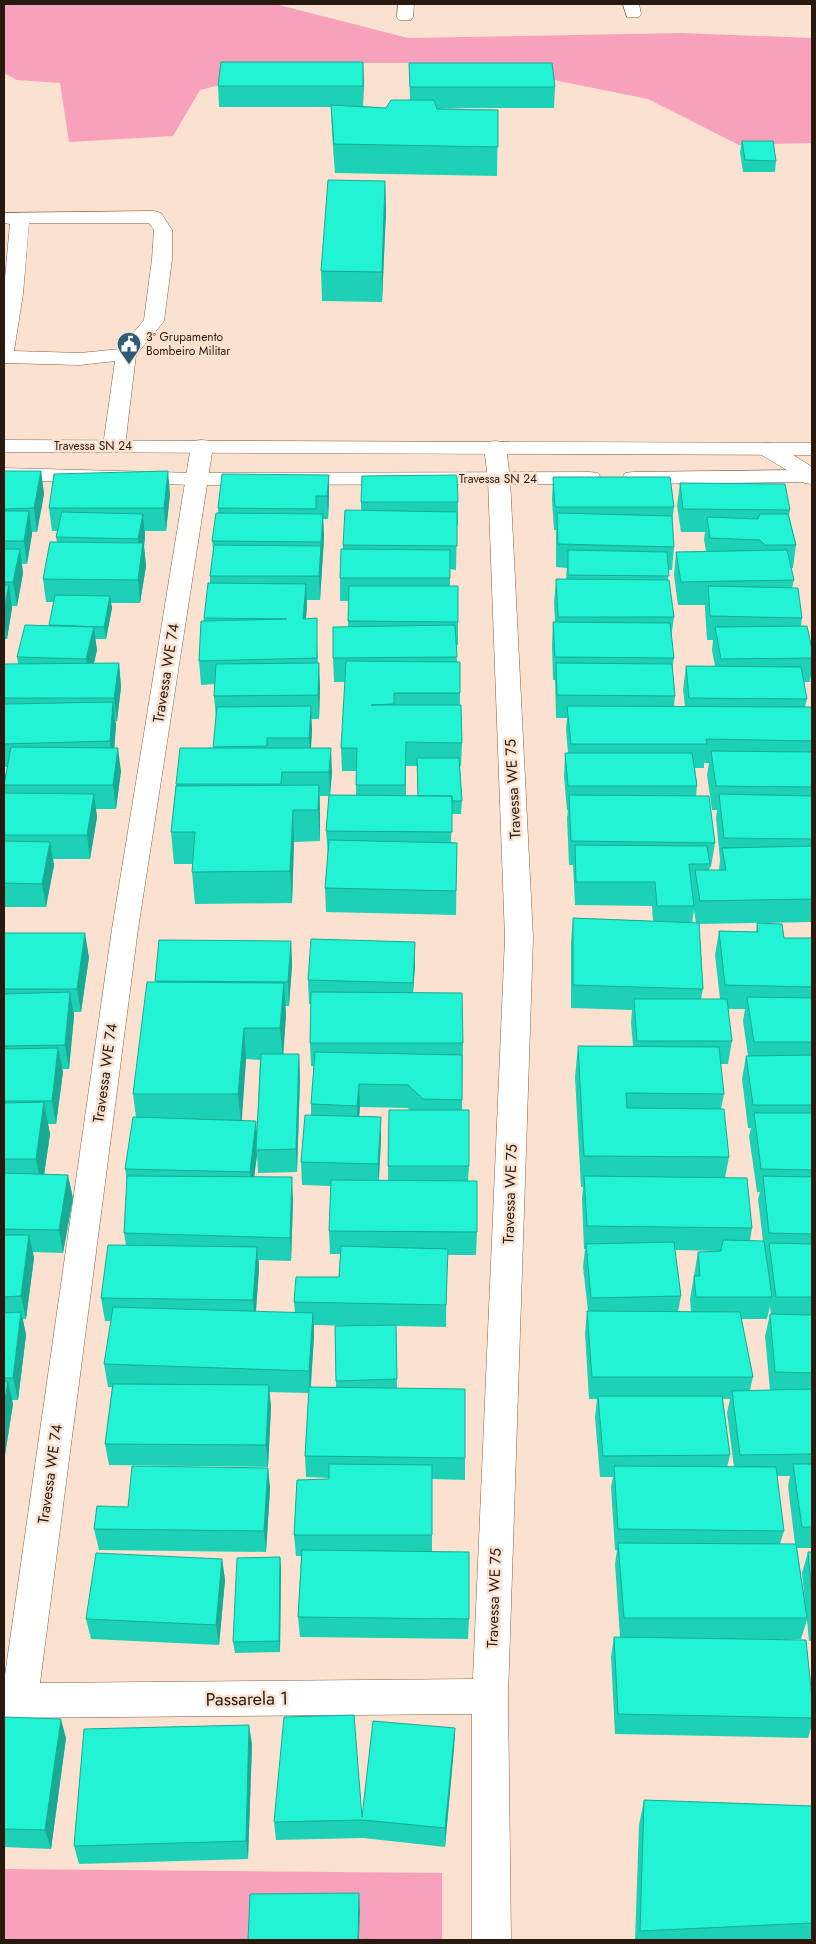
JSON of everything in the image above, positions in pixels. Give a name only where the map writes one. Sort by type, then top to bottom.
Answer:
[{"type":"street","points":[[114,446],[126,354],[154,321],[162,259],[163,230],[154,217],[12,218],[13,294],[4,356],[80,359],[126,354]]},
{"type":"street","name":"Travessa SN 24","points":[[4,446],[812,449]]},
{"type":"street","name":"Travessa WE 74","points":[[11,1702],[125,929],[202,446]]},
{"type":"street","name":"Travessa WE 75","points":[[492,1940],[490,1696],[519,938],[495,447]]},
{"type":"street","points":[[768,449],[812,476]]},
{"type":"street","name":"Travessa SN 24","points":[[4,474],[196,479],[812,476]]},
{"type":"street","name":"Passarela 1","points":[[11,1702],[490,1696]]},
{"type":"shaded area","points":[[4,4],[275,4],[408,38],[681,33],[812,38],[812,143],[739,145],[648,99],[470,63],[272,63],[240,80],[200,90],[173,136],[69,142],[60,83],[17,80],[4,73]]},
{"type":"shaded area","points":[[4,1869],[442,1873],[442,1940],[4,1940]]},
{"type":"building","points":[[221,62],[363,62],[363,86],[218,86]]},
{"type":"building","points":[[409,63],[552,63],[555,87],[410,87]]},
{"type":"building","points":[[391,100],[434,100],[437,109],[498,110],[498,147],[334,144],[331,105],[386,108]]},
{"type":"building","points":[[742,141],[773,141],[776,161],[745,160]]},
{"type":"building","points":[[328,180],[385,181],[382,272],[321,271]]},
{"type":"building","points":[[4,471],[41,471],[34,508],[4,509]]},
{"type":"building","points":[[168,471],[164,508],[49,508],[54,474]]},
{"type":"building","points":[[222,474],[329,475],[327,496],[316,496],[316,509],[218,508]]},
{"type":"building","points":[[457,475],[458,502],[361,502],[362,476]]},
{"type":"building","points":[[553,477],[670,477],[674,507],[555,507]]},
{"type":"building","points":[[680,483],[785,484],[790,510],[683,509]]},
{"type":"building","points":[[345,510],[457,512],[457,546],[343,545]]},
{"type":"building","points":[[4,511],[29,511],[24,541],[4,541]]},
{"type":"building","points":[[62,512],[143,514],[138,539],[56,537]]},
{"type":"building","points":[[216,513],[323,514],[321,542],[212,541]]},
{"type":"building","points":[[557,513],[672,516],[674,547],[558,544]]},
{"type":"building","points":[[760,514],[788,514],[796,545],[765,545],[760,540],[710,538],[707,517],[758,519]]},
{"type":"building","points":[[50,542],[143,543],[138,580],[43,579]]},
{"type":"building","points":[[214,545],[321,546],[319,576],[210,576]]},
{"type":"building","points":[[4,549],[20,549],[13,582],[4,582]]},
{"type":"building","points":[[341,549],[450,550],[450,578],[340,578]]},
{"type":"building","points":[[568,550],[667,552],[669,576],[568,575]]},
{"type":"building","points":[[787,550],[794,580],[681,582],[676,552]]},
{"type":"building","points":[[556,579],[669,580],[674,617],[558,617]]},
{"type":"building","points":[[208,583],[306,584],[303,619],[317,618],[317,658],[199,661],[201,621],[287,619],[204,618]]},
{"type":"building","points":[[4,585],[9,585],[4,610]]},
{"type":"building","points":[[349,586],[458,586],[458,622],[348,621]]},
{"type":"building","points":[[708,586],[798,588],[802,618],[710,616]]},
{"type":"building","points":[[55,595],[110,596],[104,627],[49,625]]},
{"type":"building","points":[[553,622],[670,623],[674,658],[555,657]]},
{"type":"building","points":[[25,625],[94,627],[86,659],[17,657]]},
{"type":"building","points":[[455,625],[457,657],[333,658],[333,627]]},
{"type":"building","points":[[807,626],[812,658],[721,659],[715,627]]},
{"type":"building","points":[[346,661],[460,662],[460,693],[394,693],[394,704],[371,705],[461,705],[462,743],[406,742],[405,785],[356,785],[357,748],[341,748]]},
{"type":"building","points":[[119,663],[114,698],[4,698],[4,664]]},
{"type":"building","points":[[319,663],[318,695],[214,696],[216,664]]},
{"type":"building","points":[[556,663],[672,664],[675,696],[557,695]]},
{"type":"building","points":[[686,666],[801,667],[807,699],[689,698]]},
{"type":"building","points":[[113,702],[110,741],[4,744],[4,704]]},
{"type":"building","points":[[311,706],[309,738],[267,738],[267,746],[213,747],[217,707]]},
{"type":"building","points":[[567,706],[812,707],[812,741],[706,739],[707,744],[571,744]]},
{"type":"building","points":[[11,747],[118,748],[113,785],[4,785]]},
{"type":"building","points":[[180,748],[331,748],[329,772],[282,772],[281,784],[176,784]]},
{"type":"building","points":[[711,751],[812,752],[812,787],[716,786]]},
{"type":"building","points":[[565,753],[692,753],[697,786],[568,786]]},
{"type":"building","points":[[417,758],[459,758],[462,801],[452,801],[452,796],[418,796]]},
{"type":"building","points":[[319,785],[318,810],[293,810],[290,871],[192,872],[195,832],[171,832],[176,786]]},
{"type":"building","points":[[4,793],[94,794],[87,835],[4,835]]},
{"type":"building","points":[[719,794],[812,796],[812,839],[724,838]]},
{"type":"building","points":[[329,795],[452,796],[452,832],[326,831]]},
{"type":"building","points":[[569,795],[709,796],[715,843],[571,841]]},
{"type":"building","points":[[329,840],[457,843],[456,891],[325,888]]},
{"type":"building","points":[[4,841],[50,842],[42,884],[4,883]]},
{"type":"building","points":[[575,845],[707,846],[710,864],[689,864],[694,906],[657,906],[655,882],[576,882]]},
{"type":"building","points":[[812,846],[812,899],[700,901],[695,870],[726,870],[722,848]]},
{"type":"building","points":[[573,918],[699,923],[703,989],[573,985]]},
{"type":"building","points":[[757,923],[782,924],[784,938],[812,938],[812,987],[725,985],[719,931],[758,932]]},
{"type":"building","points":[[4,933],[85,933],[77,989],[4,989]]},
{"type":"building","points":[[311,939],[415,942],[413,983],[308,980]]},
{"type":"building","points":[[159,940],[291,941],[288,982],[155,981]]},
{"type":"building","points":[[147,982],[284,983],[280,1028],[244,1028],[238,1094],[133,1094]]},
{"type":"building","points":[[70,992],[65,1045],[4,1046],[4,994]]},
{"type":"building","points":[[311,992],[462,993],[463,1043],[310,1043]]},
{"type":"building","points":[[747,997],[812,998],[812,1042],[754,1042]]},
{"type":"building","points":[[634,999],[727,999],[732,1041],[637,1041]]},
{"type":"building","points":[[578,1046],[719,1047],[724,1094],[626,1093],[627,1108],[724,1109],[729,1157],[584,1156]]},
{"type":"building","points":[[58,1048],[52,1101],[4,1101],[4,1049]]},
{"type":"building","points":[[315,1052],[462,1055],[462,1100],[423,1099],[408,1085],[359,1084],[357,1106],[311,1104]]},
{"type":"building","points":[[261,1054],[299,1054],[296,1149],[256,1150]]},
{"type":"building","points":[[812,1055],[812,1105],[753,1105],[746,1056]]},
{"type":"building","points":[[44,1102],[36,1159],[4,1159],[4,1103]]},
{"type":"building","points":[[389,1110],[469,1110],[469,1166],[388,1166]]},
{"type":"building","points":[[754,1113],[812,1113],[812,1170],[761,1169]]},
{"type":"building","points":[[305,1115],[381,1117],[378,1164],[301,1162]]},
{"type":"building","points":[[133,1117],[256,1121],[250,1172],[125,1169]]},
{"type":"building","points":[[4,1173],[68,1175],[59,1230],[4,1229]]},
{"type":"building","points":[[127,1176],[292,1177],[290,1238],[124,1233]]},
{"type":"building","points":[[584,1176],[747,1178],[752,1228],[587,1226]]},
{"type":"building","points":[[763,1176],[812,1177],[812,1234],[769,1233]]},
{"type":"building","points":[[331,1180],[477,1181],[477,1232],[329,1231]]},
{"type":"building","points":[[4,1235],[29,1235],[21,1296],[4,1297]]},
{"type":"building","points":[[723,1240],[764,1241],[772,1297],[696,1297],[694,1276],[700,1276],[698,1252],[721,1251]]},
{"type":"building","points":[[674,1242],[681,1296],[591,1298],[586,1244]]},
{"type":"building","points":[[769,1243],[812,1244],[812,1297],[776,1297]]},
{"type":"building","points":[[108,1245],[257,1247],[253,1300],[101,1298]]},
{"type":"building","points":[[341,1246],[448,1249],[446,1305],[294,1302],[296,1277],[339,1277]]},
{"type":"building","points":[[113,1307],[313,1313],[309,1371],[104,1364]]},
{"type":"building","points":[[587,1311],[740,1312],[753,1377],[592,1377]]},
{"type":"building","points":[[21,1312],[13,1378],[4,1378],[4,1313]]},
{"type":"building","points":[[770,1314],[812,1315],[812,1373],[775,1372]]},
{"type":"building","points":[[396,1325],[397,1379],[336,1381],[335,1326]]},
{"type":"building","points":[[4,1381],[8,1382],[4,1405]]},
{"type":"building","points":[[113,1384],[269,1385],[266,1445],[105,1444]]},
{"type":"building","points":[[309,1387],[465,1389],[465,1458],[305,1456]]},
{"type":"building","points":[[812,1389],[812,1454],[740,1455],[732,1391]]},
{"type":"building","points":[[598,1396],[722,1396],[730,1455],[603,1456]]},
{"type":"building","points":[[329,1464],[432,1465],[432,1535],[294,1535],[297,1480],[329,1479]]},
{"type":"building","points":[[793,1464],[812,1464],[812,1527],[802,1527]]},
{"type":"building","points":[[132,1466],[268,1468],[264,1531],[94,1529],[97,1506],[128,1507]]},
{"type":"building","points":[[614,1466],[776,1467],[784,1531],[618,1529]]},
{"type":"building","points":[[618,1543],[796,1544],[807,1618],[624,1618]]},
{"type":"building","points":[[302,1550],[469,1552],[469,1619],[298,1617]]},
{"type":"building","points":[[808,1552],[812,1552],[812,1597]]},
{"type":"building","points":[[96,1553],[222,1559],[216,1625],[86,1619]]},
{"type":"building","points":[[280,1557],[279,1641],[233,1642],[237,1558]]},
{"type":"building","points":[[614,1637],[806,1640],[812,1698],[812,1718],[618,1714]]},
{"type":"building","points":[[354,1715],[362,1817],[373,1721],[455,1728],[445,1828],[363,1820],[274,1822],[284,1717]]},
{"type":"building","points":[[4,1717],[61,1719],[45,1830],[4,1829]]},
{"type":"building","points":[[249,1725],[246,1841],[74,1846],[84,1729]]},
{"type":"building","points":[[644,1800],[812,1806],[812,1923],[640,1931]]},
{"type":"building","points":[[359,1893],[358,1940],[248,1940],[250,1894]]},
{"type":"place","name":"3º Grupamento Bombeiro Militar","points":[[129,365]]}]
